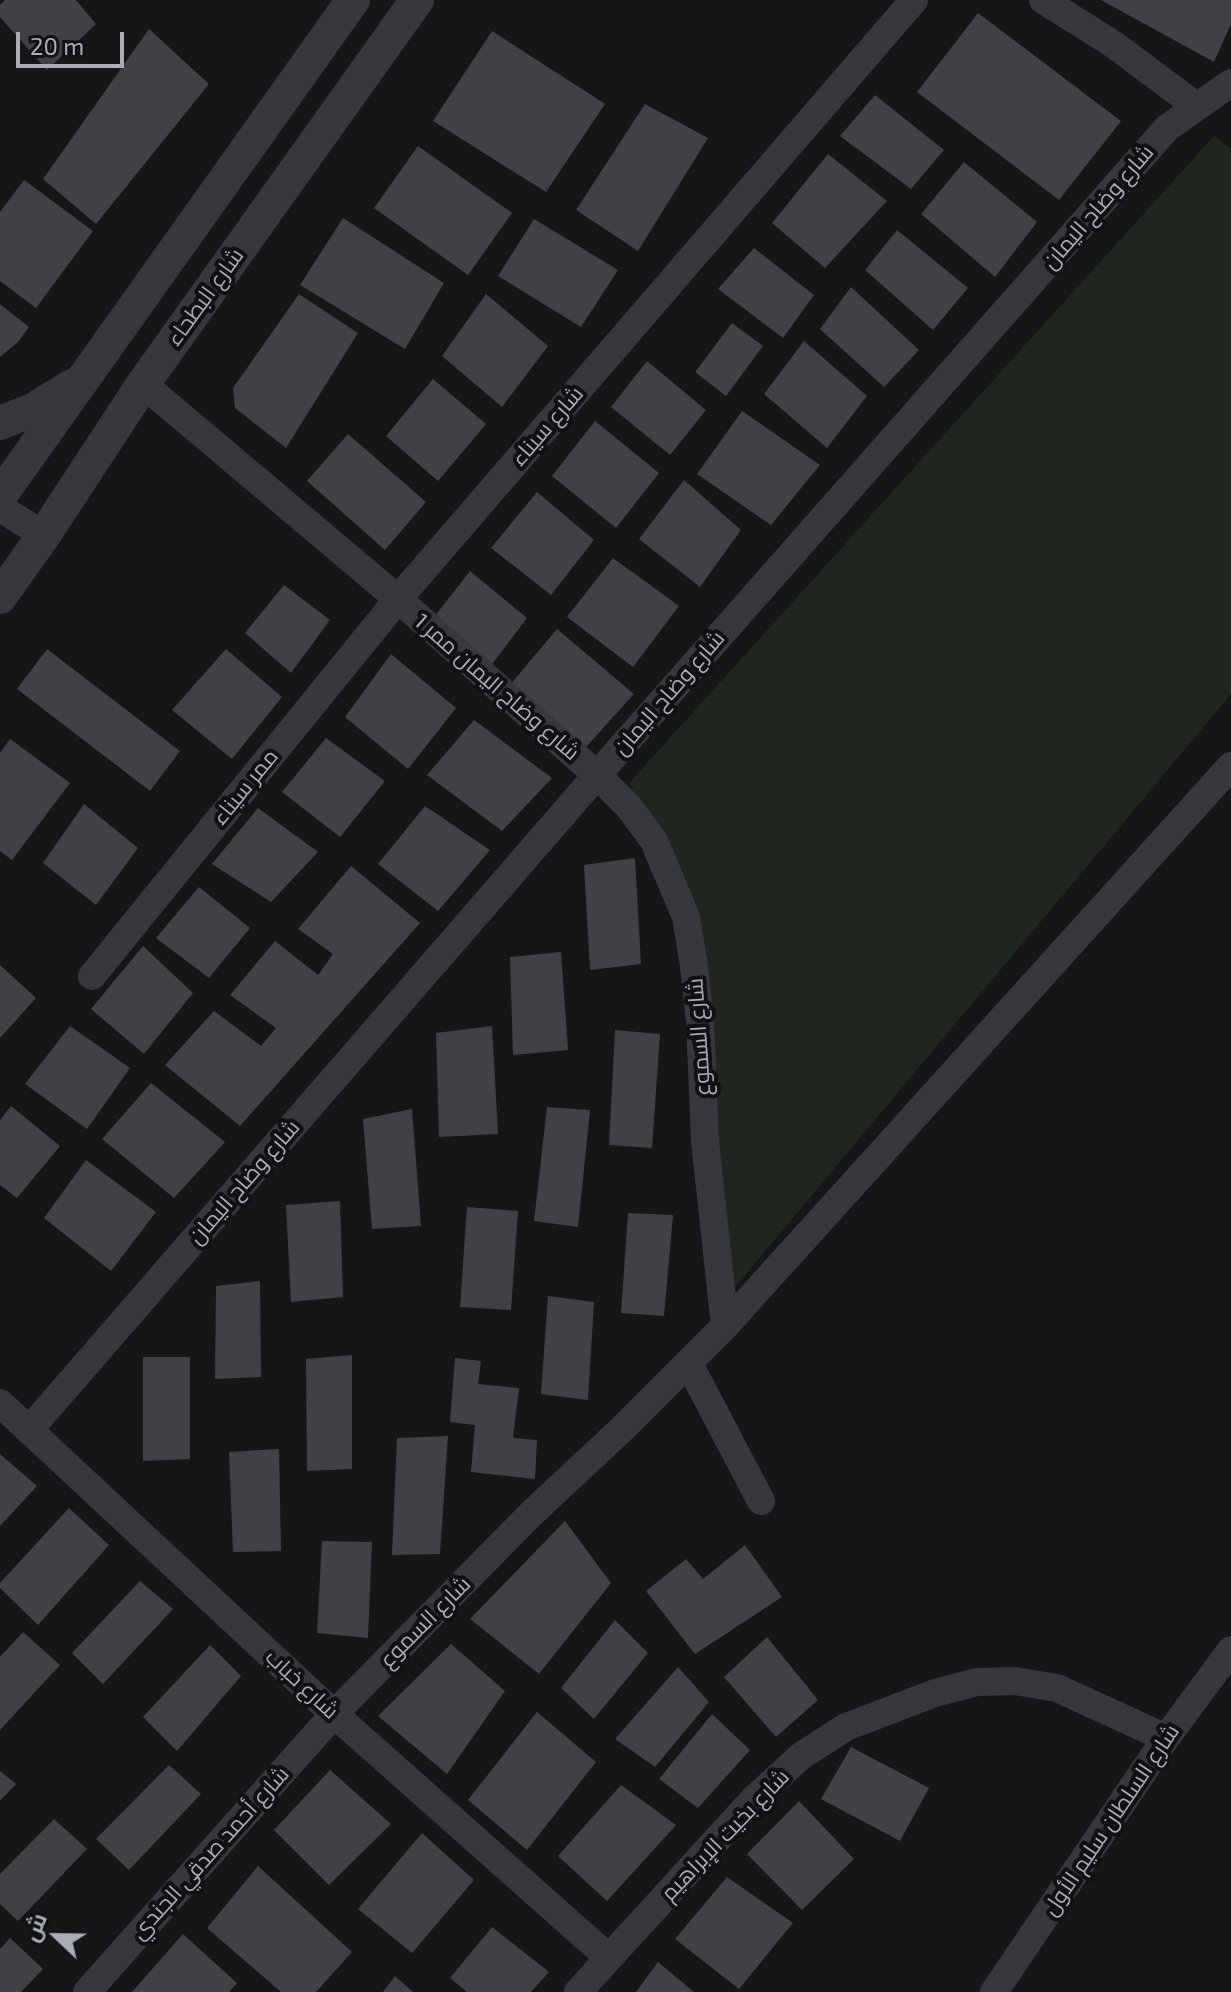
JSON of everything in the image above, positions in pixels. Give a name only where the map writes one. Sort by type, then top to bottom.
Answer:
[{"type":"street","points":[[0,496],[353,0]]},
{"type":"street","name":"شارع البطحاء","points":[[0,597],[10,562],[44,535],[143,384],[417,0]]},
{"type":"street","name":"شارع سيناء","points":[[398,599],[914,0]]},
{"type":"street","points":[[1043,0],[1113,44],[1196,106]]},
{"type":"street","name":"شارع وضاح اليمان","points":[[29,1430],[597,775],[1167,128],[1231,83]]},
{"type":"street","points":[[0,423],[33,410],[86,377]]},
{"type":"street","points":[[143,384],[398,599]]},
{"type":"street","points":[[0,508],[44,535]]},
{"type":"street","name":"شارع وضاح اليمان ممر 1","points":[[398,599],[597,775]]},
{"type":"street","name":"ممر سيناء","points":[[92,976],[398,599]]},
{"type":"street","name":"شارع السموع","points":[[334,1714],[531,1514],[725,1326],[1231,766]]},
{"type":"street","name":"شارع السموع","points":[[597,775],[629,807],[654,841],[686,917],[700,1021],[705,1141],[725,1326]]},
{"type":"street","points":[[689,1364],[761,1501]]},
{"type":"street","name":"شارع خباب","points":[[0,1403],[334,1714],[609,1958]]},
{"type":"street","name":"شارع السلطان سليم الأول","points":[[994,1992],[1166,1738],[1231,1650]]},
{"type":"street","name":"شارع بخيت الإبراهيم","points":[[578,1992],[754,1799],[801,1756],[846,1727],[935,1693],[977,1682],[1015,1681],[1057,1688],[1166,1738]]},
{"type":"street","name":"شارع أحمد صدقي الجندي","points":[[87,1992],[334,1714]]},
{"type":"shaded area","points":[[1214,136],[1231,149],[1231,694],[721,1304],[712,996],[629,783]]},
{"type":"building","points":[[5,0],[76,0],[96,24],[47,70],[0,17],[0,5]]},
{"type":"building","points":[[1101,0],[1231,0],[1231,24],[1214,62]]},
{"type":"building","points":[[978,13],[1121,121],[1059,200],[917,92]]},
{"type":"building","points":[[149,29],[209,84],[96,224],[43,179]]},
{"type":"building","points":[[492,31],[605,104],[546,192],[433,121]]},
{"type":"building","points":[[875,95],[944,150],[911,189],[840,136]]},
{"type":"building","points":[[645,104],[708,138],[638,251],[576,210]]},
{"type":"building","points":[[418,146],[512,213],[468,275],[374,208]]},
{"type":"building","points":[[828,154],[887,201],[825,268],[772,223]]},
{"type":"building","points":[[964,162],[1037,222],[995,277],[921,214]]},
{"type":"building","points":[[24,180],[93,231],[36,308],[0,281],[0,212]]},
{"type":"building","points":[[343,218],[444,283],[405,349],[300,285]]},
{"type":"building","points":[[534,219],[618,270],[581,327],[498,276]]},
{"type":"building","points":[[897,230],[968,288],[933,330],[865,270]]},
{"type":"building","points":[[754,248],[814,295],[783,338],[718,289]]},
{"type":"building","points":[[851,287],[919,350],[884,387],[820,329]]},
{"type":"building","points":[[299,294],[358,333],[286,448],[235,408],[233,388]]},
{"type":"building","points":[[486,294],[548,346],[502,407],[442,356]]},
{"type":"building","points":[[0,304],[29,327],[18,342],[0,357]]},
{"type":"building","points":[[732,323],[763,346],[726,396],[695,372]]},
{"type":"building","points":[[804,341],[867,396],[827,448],[764,394]]},
{"type":"building","points":[[647,361],[706,410],[670,455],[611,407]]},
{"type":"building","points":[[433,379],[486,424],[438,481],[386,436]]},
{"type":"building","points":[[742,411],[820,465],[771,525],[697,474]]},
{"type":"building","points":[[595,421],[659,473],[616,528],[552,476]]},
{"type":"building","points":[[348,434],[426,502],[385,550],[307,481]]},
{"type":"building","points":[[684,480],[741,530],[700,587],[639,539]]},
{"type":"building","points":[[537,492],[594,540],[551,595],[491,548]]},
{"type":"building","points":[[613,558],[679,606],[633,667],[567,617]]},
{"type":"building","points":[[470,571],[527,618],[490,667],[431,621]]},
{"type":"building","points":[[284,585],[330,620],[291,673],[245,633]]},
{"type":"building","points":[[557,629],[634,694],[586,747],[510,685]]},
{"type":"building","points":[[47,649],[180,751],[150,791],[17,689]]},
{"type":"building","points":[[226,649],[282,697],[232,759],[172,710]]},
{"type":"building","points":[[391,654],[456,708],[408,769],[345,717]]},
{"type":"building","points":[[474,720],[552,778],[502,831],[427,775]]},
{"type":"building","points":[[326,738],[385,781],[340,837],[282,792]]},
{"type":"building","points":[[10,739],[70,783],[12,860],[0,851],[0,753]]},
{"type":"building","points":[[84,804],[138,848],[96,905],[43,863]]},
{"type":"building","points":[[425,806],[490,850],[438,911],[378,864]]},
{"type":"building","points":[[258,808],[318,852],[271,902],[212,864]]},
{"type":"building","points":[[635,858],[641,964],[590,970],[584,865]]},
{"type":"building","points":[[351,866],[420,923],[240,1126],[165,1065],[214,1011],[261,1046],[276,1028],[230,995],[275,941],[318,975],[333,954],[298,929]]},
{"type":"building","points":[[199,887],[250,928],[209,978],[156,938]]},
{"type":"building","points":[[143,946],[193,993],[144,1054],[91,1009]]},
{"type":"building","points":[[561,952],[568,1050],[513,1055],[510,957]]},
{"type":"building","points":[[0,965],[36,998],[0,1038]]},
{"type":"building","points":[[70,1026],[130,1068],[87,1129],[25,1084]]},
{"type":"building","points":[[492,1026],[498,1134],[439,1137],[436,1033]]},
{"type":"building","points":[[615,1030],[660,1034],[652,1148],[609,1145]]},
{"type":"building","points":[[151,1083],[225,1142],[174,1198],[102,1139]]},
{"type":"building","points":[[11,1106],[60,1146],[17,1198],[0,1185],[0,1120]]},
{"type":"building","points":[[547,1107],[590,1110],[578,1227],[534,1221]]},
{"type":"building","points":[[412,1109],[421,1226],[372,1229],[363,1119]]},
{"type":"building","points":[[86,1160],[156,1212],[111,1271],[44,1218]]},
{"type":"building","points":[[340,1201],[343,1297],[291,1302],[286,1205]]},
{"type":"building","points":[[467,1207],[518,1211],[511,1310],[460,1307]]},
{"type":"building","points":[[628,1213],[673,1215],[664,1316],[621,1313]]},
{"type":"building","points":[[260,1281],[261,1377],[215,1379],[216,1286]]},
{"type":"building","points":[[548,1296],[594,1302],[588,1400],[541,1394]]},
{"type":"building","points":[[352,1355],[352,1469],[307,1471],[306,1359]]},
{"type":"building","points":[[143,1357],[190,1357],[190,1459],[143,1461]]},
{"type":"building","points":[[455,1358],[481,1361],[478,1384],[519,1388],[513,1438],[537,1440],[535,1479],[471,1472],[475,1425],[450,1422]]},
{"type":"building","points":[[448,1436],[440,1554],[392,1555],[397,1438]]},
{"type":"building","points":[[279,1449],[281,1551],[233,1552],[229,1452]]},
{"type":"building","points":[[0,1454],[37,1486],[0,1526]]},
{"type":"building","points":[[69,1508],[109,1545],[38,1625],[0,1588],[0,1583]]},
{"type":"building","points":[[565,1521],[611,1583],[539,1674],[470,1619]]},
{"type":"building","points":[[322,1541],[372,1542],[368,1638],[317,1633]]},
{"type":"building","points":[[745,1545],[782,1597],[695,1654],[646,1591],[686,1559],[703,1579]]},
{"type":"building","points":[[140,1581],[173,1609],[103,1684],[72,1653]]},
{"type":"building","points":[[615,1620],[648,1653],[594,1719],[561,1688]]},
{"type":"building","points":[[23,1632],[60,1665],[0,1730],[0,1657]]},
{"type":"building","points":[[767,1637],[818,1700],[776,1737],[724,1677]]},
{"type":"building","points":[[451,1644],[505,1691],[447,1774],[378,1716]]},
{"type":"building","points":[[210,1645],[241,1676],[177,1751],[143,1717]]},
{"type":"building","points":[[678,1667],[709,1702],[655,1767],[615,1739]]},
{"type":"building","points":[[537,1712],[596,1762],[527,1850],[468,1800]]},
{"type":"building","points":[[712,1714],[750,1750],[698,1808],[659,1779]]},
{"type":"building","points":[[851,1747],[929,1788],[900,1841],[821,1799]]},
{"type":"building","points":[[169,1765],[201,1794],[129,1870],[96,1839]]},
{"type":"building","points":[[330,1770],[391,1824],[329,1885],[274,1830]]},
{"type":"building","points":[[0,1771],[16,1784],[0,1801]]},
{"type":"building","points":[[621,1785],[676,1825],[607,1901],[558,1856]]},
{"type":"building","points":[[799,1801],[854,1859],[802,1910],[747,1854]]},
{"type":"building","points":[[54,1819],[87,1849],[18,1921],[0,1904],[0,1874]]},
{"type":"building","points":[[422,1833],[474,1880],[412,1953],[358,1909]]},
{"type":"building","points":[[258,1866],[352,1952],[316,1992],[281,1992],[207,1928]]},
{"type":"building","points":[[727,1877],[793,1923],[739,1989],[675,1939]]},
{"type":"building","points":[[492,1927],[549,1972],[531,1992],[467,1992],[450,1978]]},
{"type":"building","points":[[183,1934],[237,1983],[229,1992],[132,1992]]},
{"type":"building","points":[[10,1938],[43,1969],[21,1992],[0,1992],[0,1949]]},
{"type":"building","points":[[658,1962],[694,1992],[636,1992]]},
{"type":"building","points":[[395,1976],[413,1992],[383,1992]]}]
